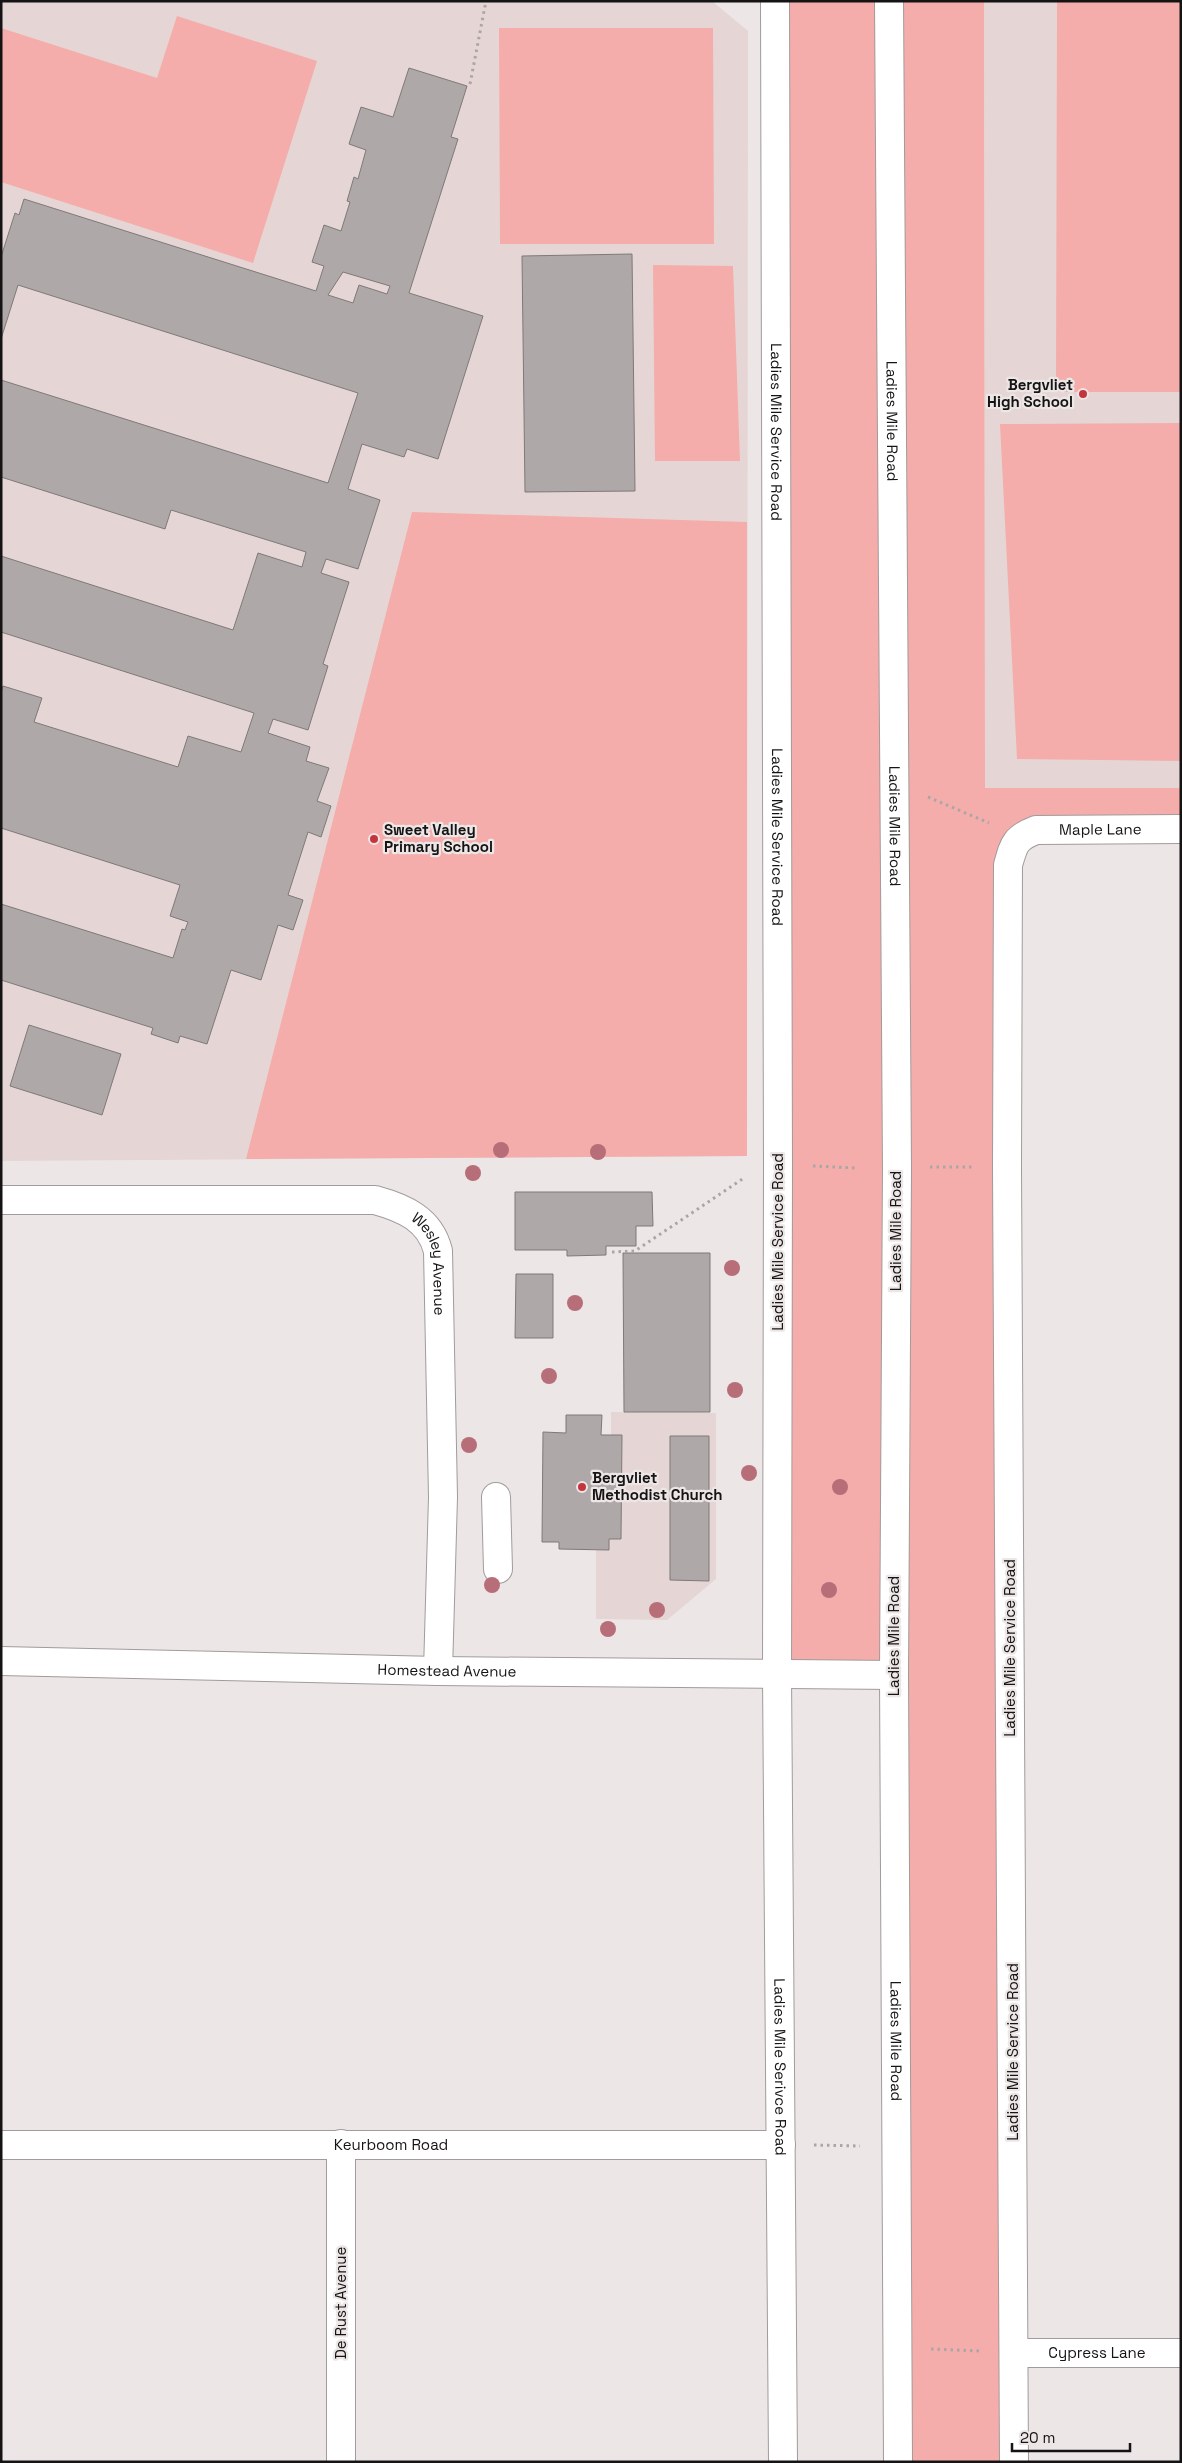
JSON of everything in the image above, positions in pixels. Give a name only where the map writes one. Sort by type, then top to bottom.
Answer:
[{"type":"street","name":"Ladies Mile Service Road","points":[[775,1],[778,1136],[777,1674]]},
{"type":"street","name":"Ladies Mile Road","points":[[889,1],[897,1158],[894,1675],[898,2462]]},
{"type":"street","name":"Maple Lane","points":[[1020,836],[1036,830],[1054,828],[1181,829]]},
{"type":"street","name":"Ladies Mile Service Road","points":[[1014,2462],[1015,2353],[1006,1168],[1008,865],[1013,848],[1020,836]]},
{"type":"street","name":"Wesley Avenue","points":[[1,1200],[375,1200],[404,1210],[424,1223],[435,1238],[438,1251],[443,1497],[438,1671]]},
{"type":"street","points":[[496,1497],[498,1569]]},
{"type":"street","name":"Homestead Avenue","points":[[1,1661],[438,1671],[894,1675]]},
{"type":"street","name":"Ladies Mile Serivce Road","points":[[777,1674],[783,2462]]},
{"type":"street","name":"Keurboom Road","points":[[1,2144],[781,2145]]},
{"type":"street","name":"De Rust Avenue","points":[[341,2144],[341,2462]]},
{"type":"street","name":"Cypress Lane","points":[[1015,2353],[1181,2354]]},
{"type":"path","points":[[470,84],[486,1]]},
{"type":"path","points":[[925,796],[1020,836]]},
{"type":"path","points":[[807,1166],[856,1168]]},
{"type":"path","points":[[927,1167],[1006,1168]]},
{"type":"path","points":[[612,1252],[635,1251],[745,1177]]},
{"type":"path","points":[[781,2145],[860,2146]]},
{"type":"path","points":[[931,2349],[1015,2353]]},
{"type":"shaded area","name":"Sweet Valley Primary School","points":[[1,1],[712,1],[748,31],[747,1156],[1,1161]]},
{"type":"shaded area","points":[[775,1],[984,1],[985,788],[1181,788],[1181,829],[1020,836],[1014,2462],[898,2462],[894,1675],[777,1674]]},
{"type":"shaded area","name":"Bergvliet High School","points":[[984,1],[1181,1],[1181,788],[985,788]]},
{"type":"shaded area","points":[[1057,1],[1181,1],[1181,392],[1056,392]]},
{"type":"shaded area","points":[[177,16],[317,61],[253,263],[1,182],[1,28],[157,78]]},
{"type":"shaded area","points":[[499,28],[713,28],[714,244],[500,244]]},
{"type":"shaded area","points":[[653,265],[733,266],[740,461],[655,461]]},
{"type":"shaded area","points":[[1181,423],[1181,761],[1017,759],[1000,424]]},
{"type":"shaded area","points":[[412,512],[747,522],[747,1156],[246,1159]]},
{"type":"shaded area","points":[[611,1412],[716,1413],[716,1579],[667,1620],[596,1619],[596,1550],[609,1550],[609,1539],[621,1539],[622,1435],[611,1435]]},
{"type":"building","points":[[409,68],[467,86],[451,137],[458,139],[409,293],[483,316],[438,459],[407,449],[404,457],[362,444],[348,489],[380,500],[358,569],[326,559],[321,573],[349,582],[323,664],[328,666],[308,730],[273,719],[268,733],[310,747],[306,761],[329,768],[317,801],[331,806],[321,837],[308,832],[288,895],[303,900],[293,930],[278,925],[261,980],[231,970],[207,1044],[180,1036],[178,1043],[151,1034],[153,1028],[1,980],[1,904],[173,958],[182,929],[185,930],[188,922],[170,916],[180,885],[1,828],[1,693],[3,686],[42,698],[34,722],[178,767],[188,736],[241,752],[254,713],[1,632],[1,556],[233,630],[258,553],[302,567],[306,552],[171,510],[165,529],[1,477],[1,380],[328,483],[358,393],[18,285],[1,339],[1,257],[15,213],[19,215],[24,199],[316,291],[324,266],[312,262],[324,225],[341,231],[350,202],[347,201],[354,177],[358,179],[366,150],[349,144],[361,107],[393,117]],"holes":[[[343,272],[390,286],[387,294],[359,285],[353,303],[328,295]]]},
{"type":"building","points":[[632,254],[635,491],[525,492],[522,256]]},
{"type":"building","points":[[29,1025],[121,1054],[102,1115],[10,1086]]},
{"type":"building","points":[[515,1192],[652,1192],[653,1226],[636,1226],[636,1246],[606,1246],[606,1255],[567,1256],[567,1250],[515,1250]]},
{"type":"building","points":[[623,1253],[710,1253],[710,1412],[624,1412]]},
{"type":"building","points":[[516,1274],[553,1274],[553,1338],[515,1338]]},
{"type":"building","name":"Bergvliet Methodist Church","points":[[566,1415],[602,1415],[601,1435],[622,1435],[621,1539],[609,1539],[609,1550],[559,1549],[559,1542],[542,1542],[543,1432],[566,1433]]},
{"type":"building","points":[[670,1436],[709,1436],[709,1581],[670,1580]]},
{"type":"place","name":"Bergvliet High School","points":[[1083,394]]},
{"type":"place","name":"Sweet Valley Primary School","points":[[374,839]]},
{"type":"place","name":"Bergvliet Methodist Church","points":[[582,1487]]}]
